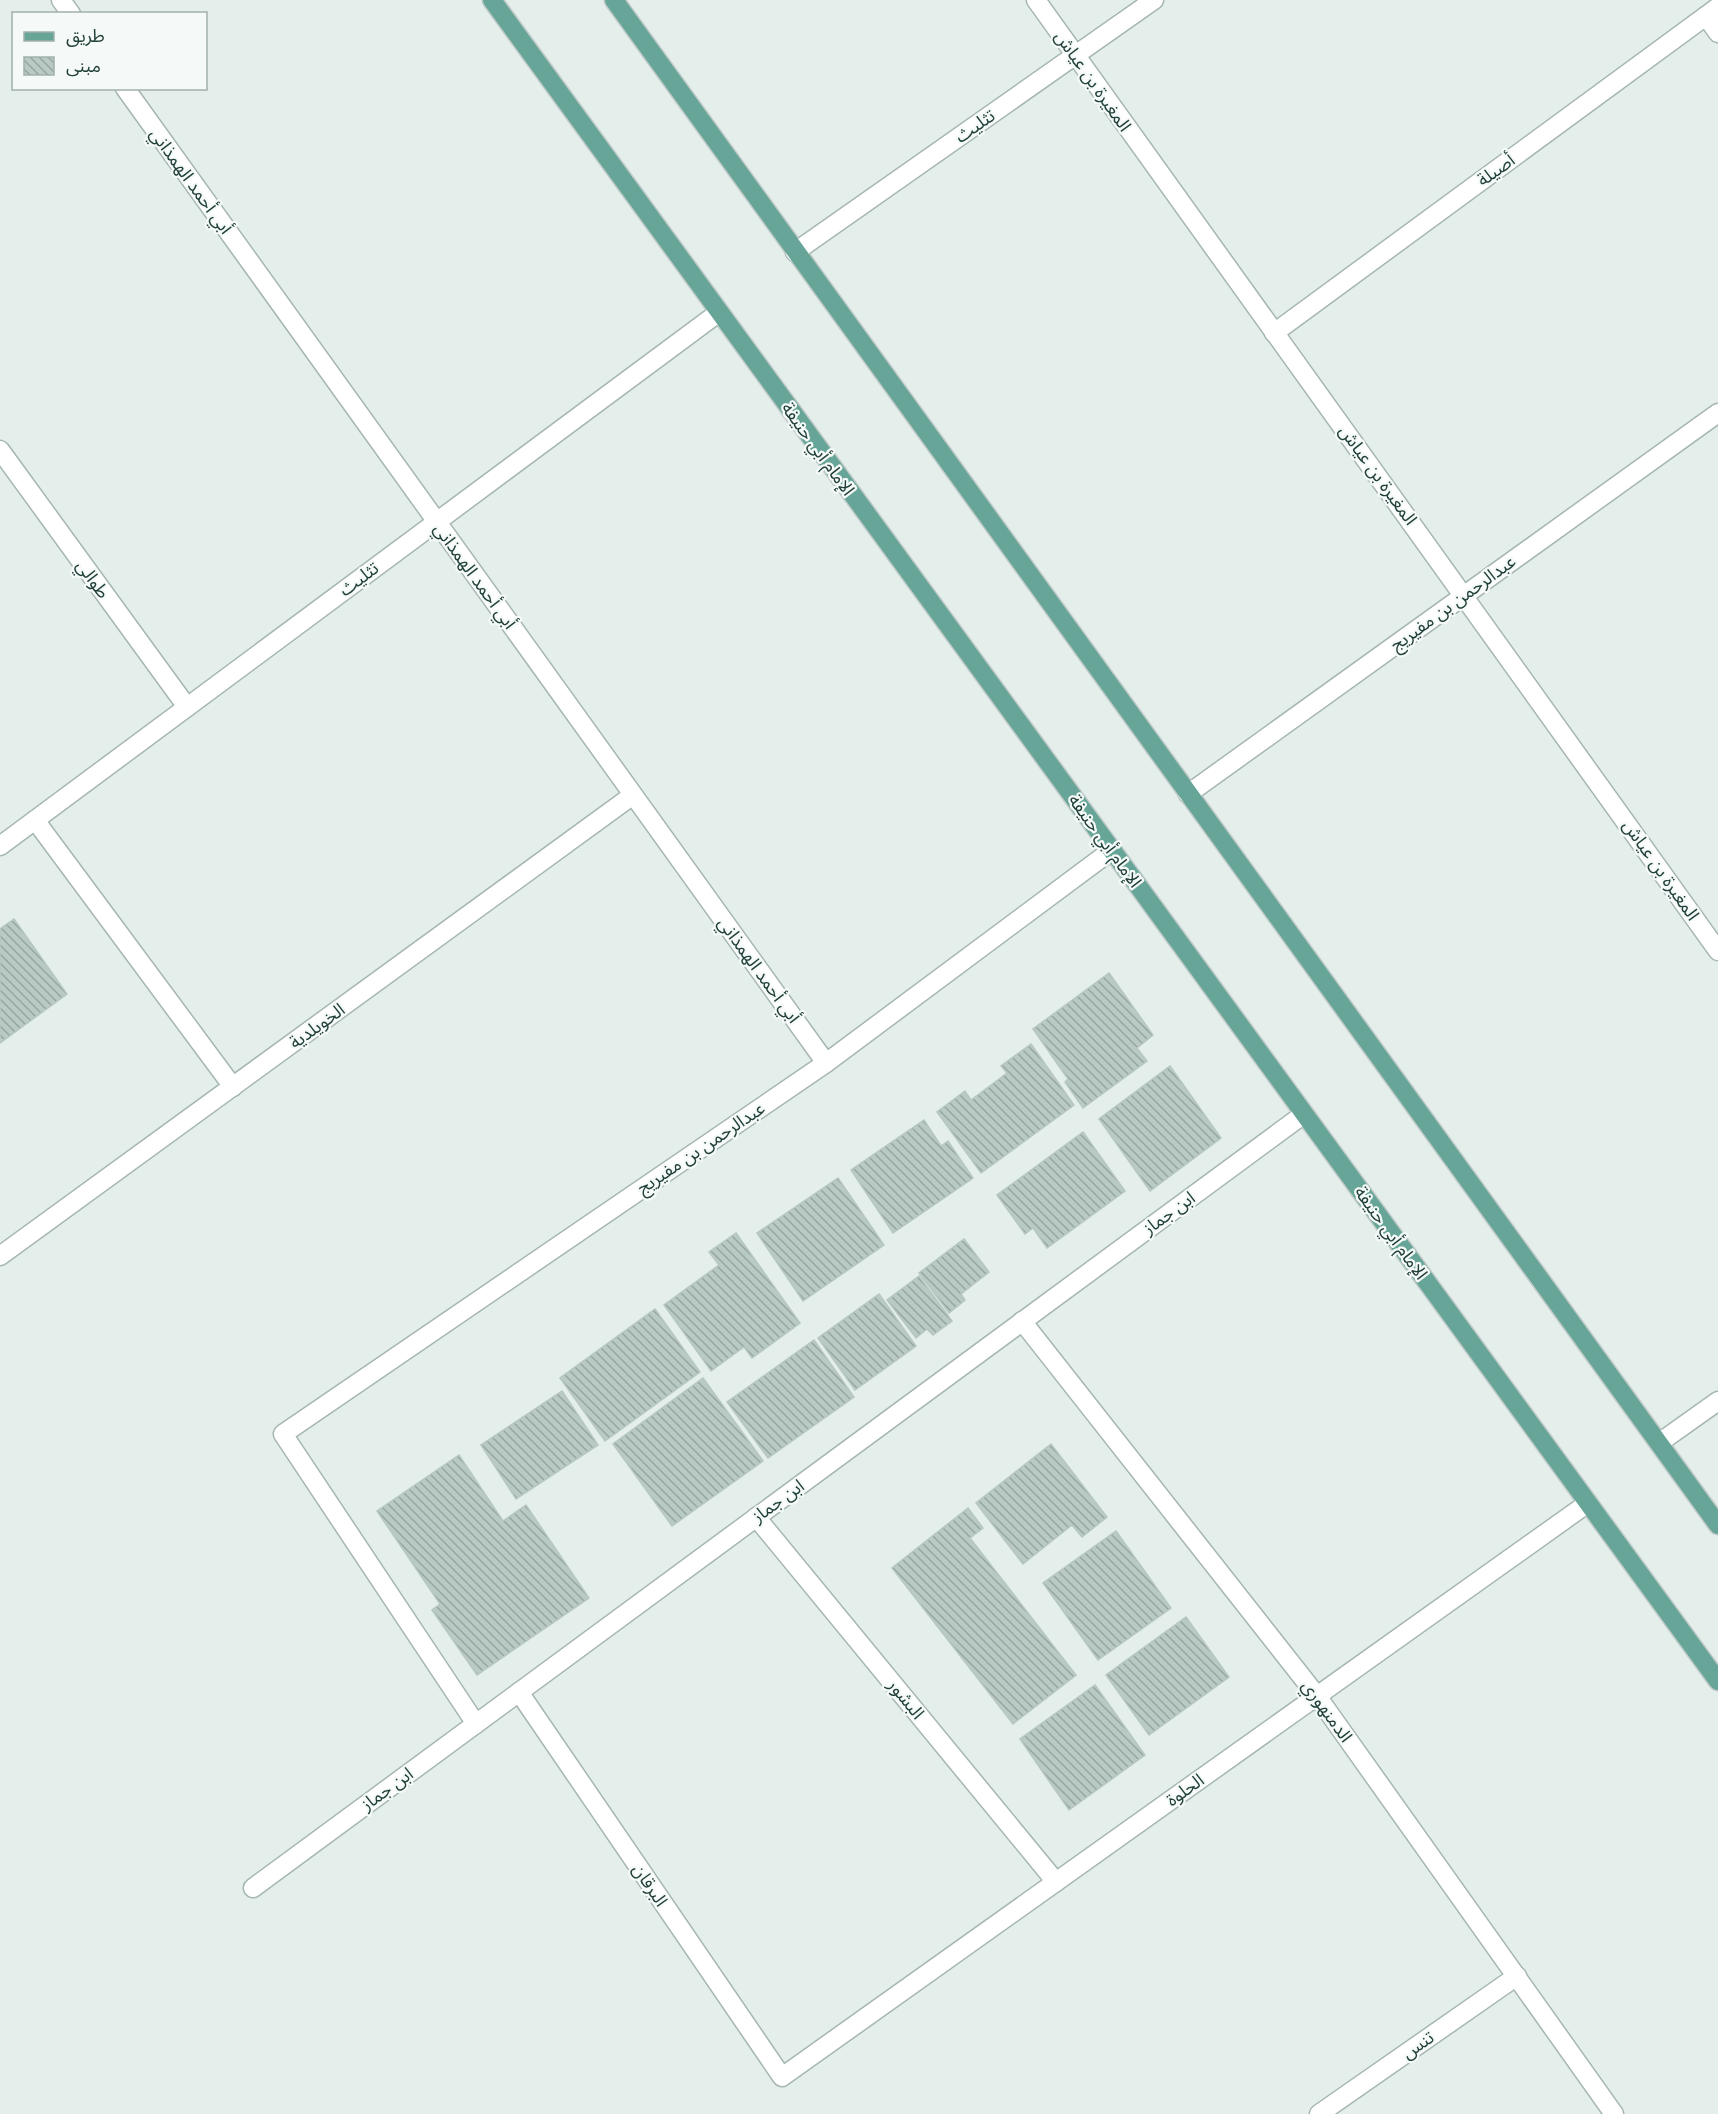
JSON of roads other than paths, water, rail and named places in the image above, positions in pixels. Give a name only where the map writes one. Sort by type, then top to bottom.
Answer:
[{"type":"main road","name":"الإمام أبي حنيفة","points":[[492,0],[718,313],[1718,1681]]},
{"type":"main road","points":[[614,0],[1718,1525]]},
{"type":"street","name":"المغيرة بن عياش","points":[[1036,0],[1074,56],[1465,595],[1718,951]]},
{"type":"street","name":"تثليث","points":[[795,252],[1154,0]]},
{"type":"street","points":[[1712,11],[1718,33]]},
{"type":"street","name":"أصيلة","points":[[1274,333],[1712,11]]},
{"type":"street","name":"أبي أحمد الهمذاني","points":[[125,90],[826,1063]]},
{"type":"street","name":"تثليث","points":[[0,846],[718,313]]},
{"type":"street","name":"عبدالرحمن بن مفيريج","points":[[1188,794],[1718,413]]},
{"type":"street","name":"طوالي","points":[[0,450],[187,707]]},
{"type":"street","name":"الخويلدية","points":[[0,1256],[633,795]]},
{"type":"street","points":[[35,820],[233,1088]]},
{"type":"street","name":"عبدالرحمن بن مفيريج","points":[[476,1724],[283,1434],[826,1063],[1112,850]]},
{"type":"street","name":"ابن جماز","points":[[252,1888],[1304,1114]]},
{"type":"street","name":"الدمنهوري","points":[[1023,1321],[1317,1696],[1614,2114]]},
{"type":"street","points":[[1659,1443],[1718,1401]]},
{"type":"street","name":"الحلوة","points":[[782,2078],[1588,1503]]},
{"type":"street","name":"البشور","points":[[756,1517],[1056,1882]]},
{"type":"street","name":"البرقان","points":[[519,1692],[782,2078]]},
{"type":"street","name":"تنس","points":[[1319,2114],[1517,1976]]}]
